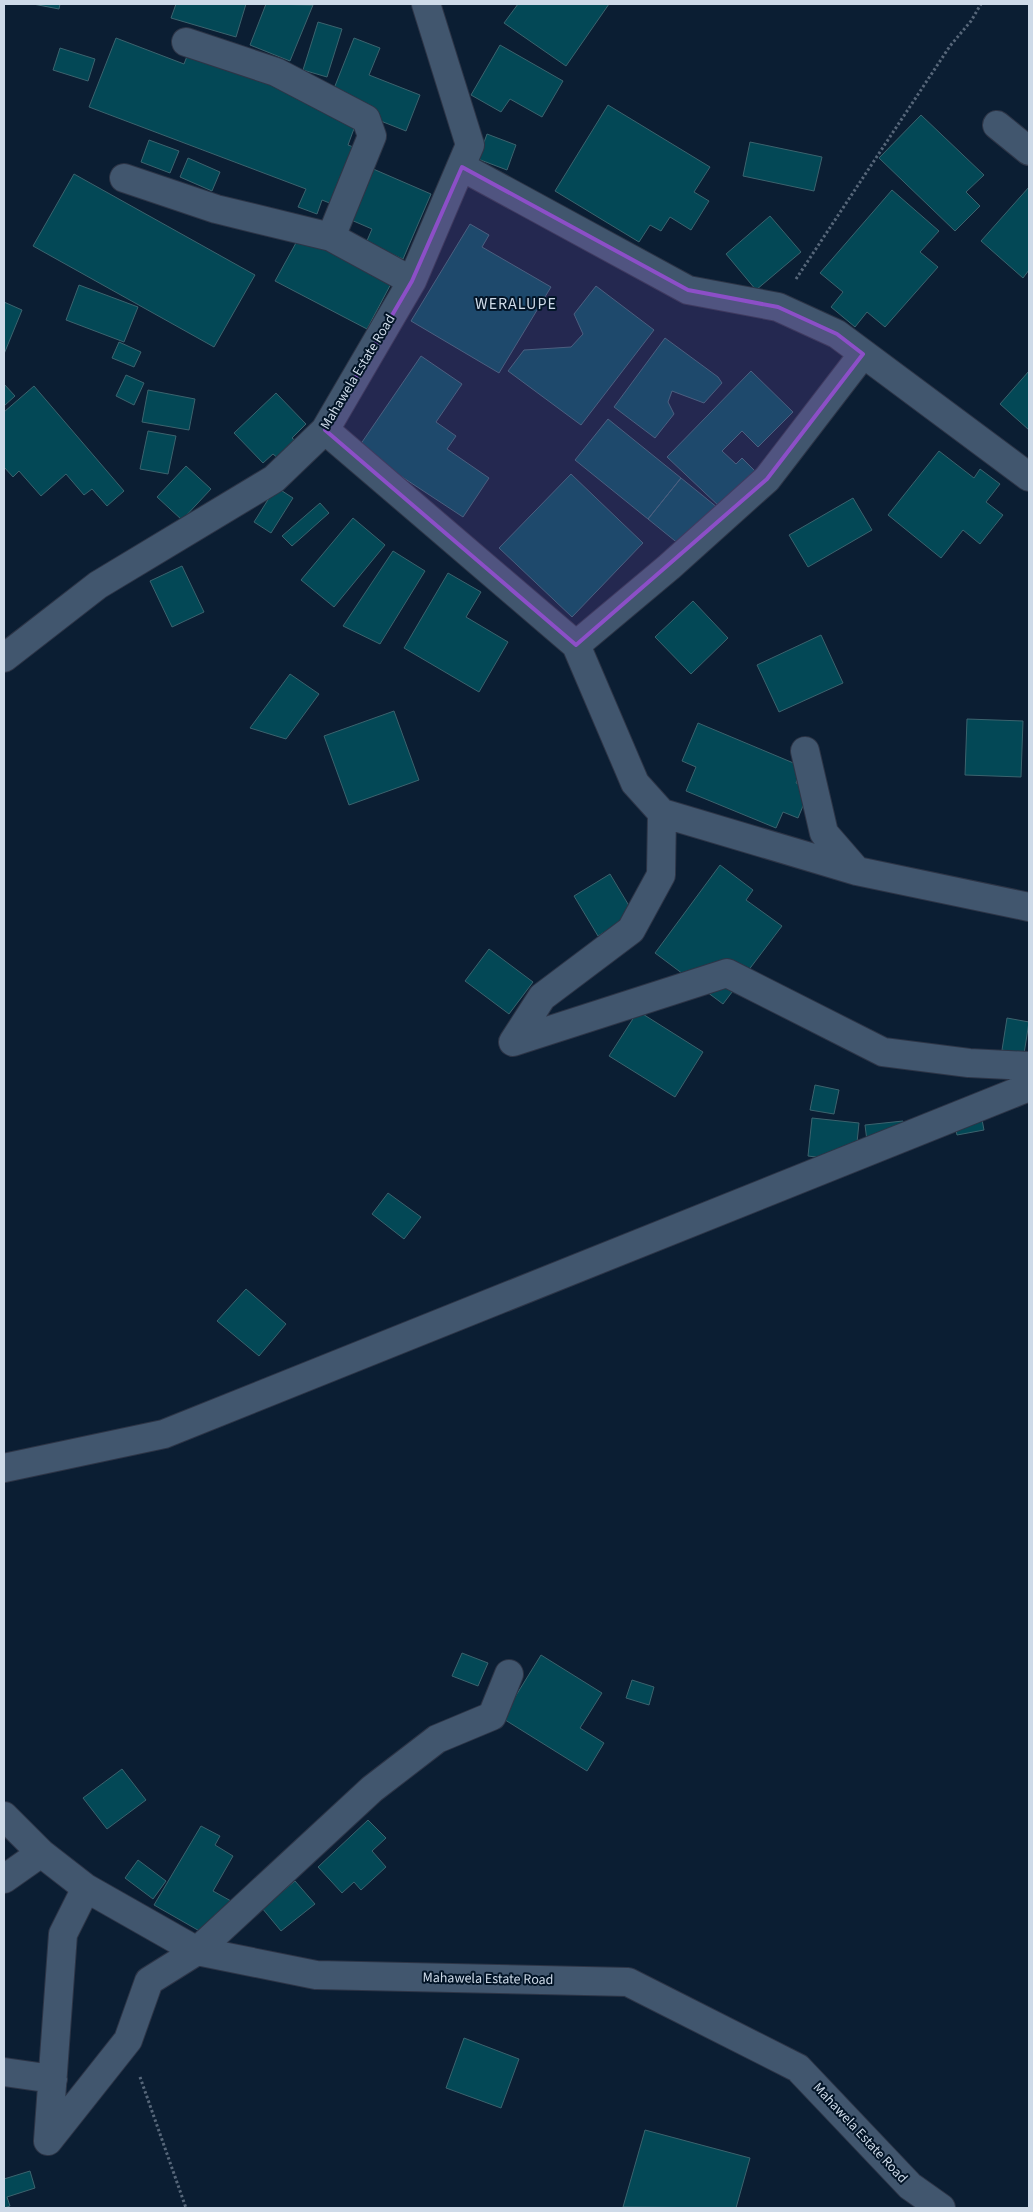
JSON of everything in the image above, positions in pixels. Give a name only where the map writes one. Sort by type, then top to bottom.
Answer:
[{"type":"street","name":"Mahawela Estate Road","points":[[4,658],[98,585],[274,479],[325,430],[412,281],[470,145],[426,4]]},
{"type":"street","points":[[186,42],[276,72],[366,119],[372,136],[332,237]]},
{"type":"street","points":[[997,124],[1029,151]]},
{"type":"street","points":[[462,167],[688,290],[778,307],[837,334],[1029,476]]},
{"type":"street","points":[[124,178],[216,209],[332,237],[412,281]]},
{"type":"street","points":[[576,645],[669,567],[768,479],[863,354]]},
{"type":"street","points":[[325,430],[576,645],[636,783],[662,813],[857,872],[1029,907]]},
{"type":"street","points":[[805,751],[824,833],[857,872]]},
{"type":"street","points":[[662,813],[661,875],[631,930],[542,997],[512,1042],[727,973],[883,1052],[969,1063],[1029,1066]]},
{"type":"street","points":[[4,1468],[164,1434],[1029,1087]]},
{"type":"street","points":[[86,1888],[63,1934],[48,2141],[128,2040],[149,1981],[197,1951],[372,1789],[437,1740],[492,1716],[509,1674]]},
{"type":"street","name":"Mahawela Estate Road","points":[[4,1816],[41,1853],[86,1888],[197,1951],[316,1975],[628,1982],[798,2068],[910,2186],[941,2208]]},
{"type":"street","points":[[4,1879],[41,1853]]},
{"type":"street","points":[[4,2072],[53,2079]]},
{"type":"path","points":[[778,307],[950,46],[970,21],[980,4]]},
{"type":"path","points":[[128,2040],[186,2208]]},
{"type":"highlighted area","points":[[462,167],[688,290],[778,307],[837,334],[863,354],[767,479],[576,645],[325,430],[412,281]]},
{"type":"building","points":[[33,4],[60,4],[59,9]]},
{"type":"building","points":[[176,4],[246,4],[236,37],[171,18]]},
{"type":"building","points":[[266,4],[313,5],[290,61],[250,45]]},
{"type":"building","points":[[518,4],[609,4],[566,66],[504,23]]},
{"type":"building","points":[[318,22],[342,29],[327,77],[303,70]]},
{"type":"building","points":[[116,38],[184,64],[189,51],[359,115],[348,145],[364,151],[342,208],[322,200],[317,214],[298,207],[306,189],[89,107]]},
{"type":"building","points":[[354,38],[380,48],[369,75],[420,95],[406,131],[353,110],[333,91]]},
{"type":"building","points":[[500,45],[563,81],[542,117],[510,99],[501,112],[471,95]]},
{"type":"building","points":[[60,48],[95,59],[88,81],[53,70]]},
{"type":"building","points":[[608,105],[710,167],[694,192],[709,201],[691,230],[670,217],[661,231],[650,225],[639,242],[555,191]]},
{"type":"building","points":[[921,115],[984,175],[966,192],[980,206],[955,231],[879,158]]},
{"type":"building","points":[[487,134],[516,145],[507,170],[478,159]]},
{"type":"building","points":[[149,140],[179,151],[170,173],[141,162]]},
{"type":"building","points":[[750,142],[822,157],[814,191],[743,176]]},
{"type":"building","points":[[188,158],[220,172],[212,191],[180,177]]},
{"type":"building","points":[[364,165],[431,194],[403,259],[366,243],[372,229],[342,216]]},
{"type":"building","points":[[74,174],[255,275],[214,347],[33,246]]},
{"type":"building","points":[[1029,187],[1029,270],[1023,278],[981,241]]},
{"type":"building","points":[[892,190],[939,231],[920,252],[938,267],[885,327],[867,312],[855,327],[831,307],[843,292],[820,273]]},
{"type":"building","points":[[770,216],[801,252],[756,290],[726,254]]},
{"type":"building","points":[[470,224],[489,235],[482,247],[551,287],[499,373],[411,321]]},
{"type":"building","points":[[302,232],[393,280],[367,329],[275,281]]},
{"type":"building","points":[[79,285],[138,307],[124,342],[66,320]]},
{"type":"building","points":[[596,286],[654,330],[581,425],[508,371],[524,350],[571,347],[583,334],[574,314]]},
{"type":"building","points":[[4,302],[22,310],[4,354]]},
{"type":"building","points":[[665,338],[718,377],[722,383],[704,403],[672,391],[668,402],[674,414],[655,438],[614,407]]},
{"type":"building","points":[[119,342],[141,352],[134,367],[112,358]]},
{"type":"building","points":[[421,356],[462,384],[436,422],[456,436],[447,449],[489,478],[463,517],[358,448]]},
{"type":"building","points":[[751,371],[793,412],[758,447],[742,431],[722,451],[736,464],[742,458],[756,472],[721,508],[667,457]]},
{"type":"building","points":[[1029,371],[1029,430],[1000,404]]},
{"type":"building","points":[[126,375],[144,383],[134,405],[116,396]]},
{"type":"building","points":[[4,384],[15,396],[4,406]]},
{"type":"building","points":[[34,386],[124,491],[107,506],[92,489],[84,495],[66,474],[41,496],[19,471],[13,477],[4,467],[4,412]]},
{"type":"building","points":[[148,390],[195,399],[189,430],[142,422]]},
{"type":"building","points":[[276,393],[306,424],[292,438],[297,442],[279,459],[273,454],[263,463],[234,433]]},
{"type":"building","points":[[608,419],[681,478],[648,519],[575,460]]},
{"type":"building","points":[[148,431],[176,436],[168,474],[140,469]]},
{"type":"building","points":[[939,451],[974,478],[980,469],[1000,484],[986,502],[1003,515],[980,544],[963,530],[941,558],[888,515]]},
{"type":"building","points":[[186,466],[211,489],[182,520],[157,497]]},
{"type":"building","points":[[571,474],[643,543],[572,617],[499,548]]},
{"type":"building","points":[[681,478],[718,508],[685,549],[648,519]]},
{"type":"building","points":[[276,487],[293,498],[271,533],[254,522]]},
{"type":"building","points":[[853,498],[872,530],[808,567],[789,535]]},
{"type":"building","points":[[320,503],[329,513],[292,546],[282,536]]},
{"type":"building","points":[[353,518],[385,545],[334,607],[301,580]]},
{"type":"building","points":[[393,551],[425,571],[380,644],[343,626]]},
{"type":"building","points":[[182,566],[204,612],[172,627],[150,581]]},
{"type":"building","points":[[448,573],[481,592],[466,617],[508,642],[479,692],[404,648]]},
{"type":"building","points":[[693,601],[728,638],[691,674],[655,637]]},
{"type":"building","points":[[821,635],[843,683],[779,712],[757,665]]},
{"type":"building","points":[[290,674],[319,694],[286,739],[250,728]]},
{"type":"building","points":[[394,711],[419,780],[349,805],[324,736]]},
{"type":"building","points":[[967,719],[1023,721],[1021,777],[965,775]]},
{"type":"building","points":[[698,723],[803,767],[796,783],[810,789],[798,818],[783,812],[776,828],[686,791],[696,767],[682,761]]},
{"type":"building","points":[[720,865],[753,890],[746,900],[782,926],[723,1004],[655,953]]},
{"type":"building","points":[[610,874],[634,914],[598,936],[574,896]]},
{"type":"building","points":[[489,949],[533,982],[509,1014],[465,981]]},
{"type":"building","points":[[638,1011],[703,1052],[675,1097],[609,1056]]},
{"type":"building","points":[[1007,1018],[1029,1022],[1024,1054],[1002,1050]]},
{"type":"building","points":[[815,1085],[839,1090],[834,1114],[810,1110]]},
{"type":"building","points":[[979,1104],[984,1130],[957,1135],[952,1110]]},
{"type":"building","points":[[812,1118],[859,1123],[855,1162],[808,1156]]},
{"type":"building","points":[[903,1121],[905,1145],[868,1149],[865,1125]]},
{"type":"building","points":[[388,1193],[421,1217],[404,1239],[372,1214]]},
{"type":"building","points":[[246,1289],[286,1324],[259,1356],[217,1321]]},
{"type":"building","points":[[462,1653],[488,1663],[478,1686],[452,1676]]},
{"type":"building","points":[[541,1655],[602,1693],[580,1728],[604,1743],[587,1771],[502,1718]]},
{"type":"building","points":[[632,1680],[654,1687],[649,1705],[626,1698]]},
{"type":"building","points":[[122,1769],[146,1800],[107,1829],[83,1798]]},
{"type":"building","points":[[368,1820],[386,1838],[372,1851],[386,1867],[361,1890],[354,1882],[342,1893],[318,1867]]},
{"type":"building","points":[[201,1826],[220,1836],[215,1845],[233,1856],[213,1891],[231,1901],[210,1937],[154,1905]]},
{"type":"building","points":[[138,1860],[166,1881],[153,1899],[125,1878]]},
{"type":"building","points":[[295,1881],[315,1904],[281,1931],[262,1908]]},
{"type":"building","points":[[464,2038],[519,2059],[501,2108],[446,2088]]},
{"type":"building","points":[[645,2130],[750,2158],[736,2208],[623,2207]]},
{"type":"building","points":[[30,2171],[35,2188],[7,2197],[10,2206],[4,2208],[4,2179]]},
{"type":"district","name":"WERALUPE","points":[[516,304]]}]
